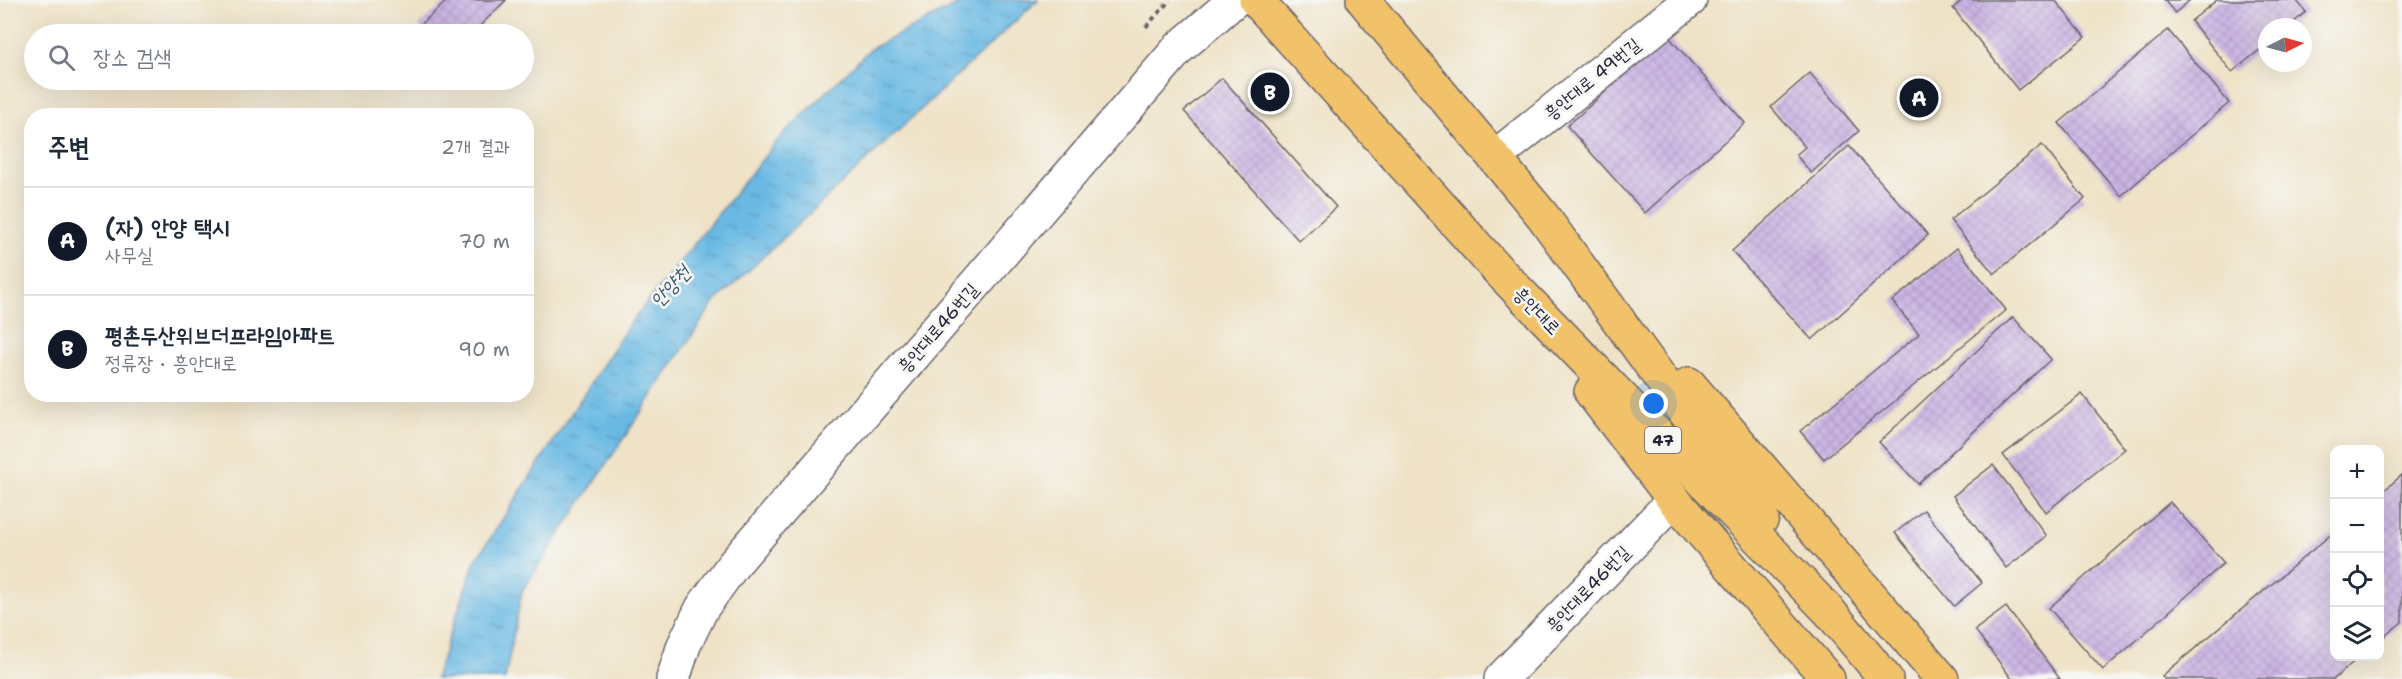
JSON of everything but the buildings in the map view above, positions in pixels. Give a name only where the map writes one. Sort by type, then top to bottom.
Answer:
[{"type":"main road","name":"흥안대로","points":[[1256,0],[1497,269],[1829,611]]},
{"type":"main road","name":"흥안대로","points":[[1363,0],[1542,214],[1829,611],[1886,679]]},
{"type":"main road","points":[[1542,214],[1942,679]]},
{"type":"main road","points":[[1497,269],[1674,500],[1827,679]]},
{"type":"street","name":"흥안대로46번길","points":[[674,679],[684,645],[702,608],[733,565],[1180,46],[1235,0]]},
{"type":"street","name":"흥안대로 49번길","points":[[1494,157],[1690,0]]},
{"type":"street","name":"흥안대로46번길","points":[[1502,679],[1674,500]]},
{"type":"water","name":"안양천","points":[[966,0],[1038,0],[713,304],[522,591],[505,679],[435,679],[474,563],[629,325],[777,141],[870,49]]},
{"type":"place","name":"평촌두산위브더프라임아파트","points":[[1270,92]]},
{"type":"place","name":"(자) 안양 택시","points":[[1919,98]]}]
